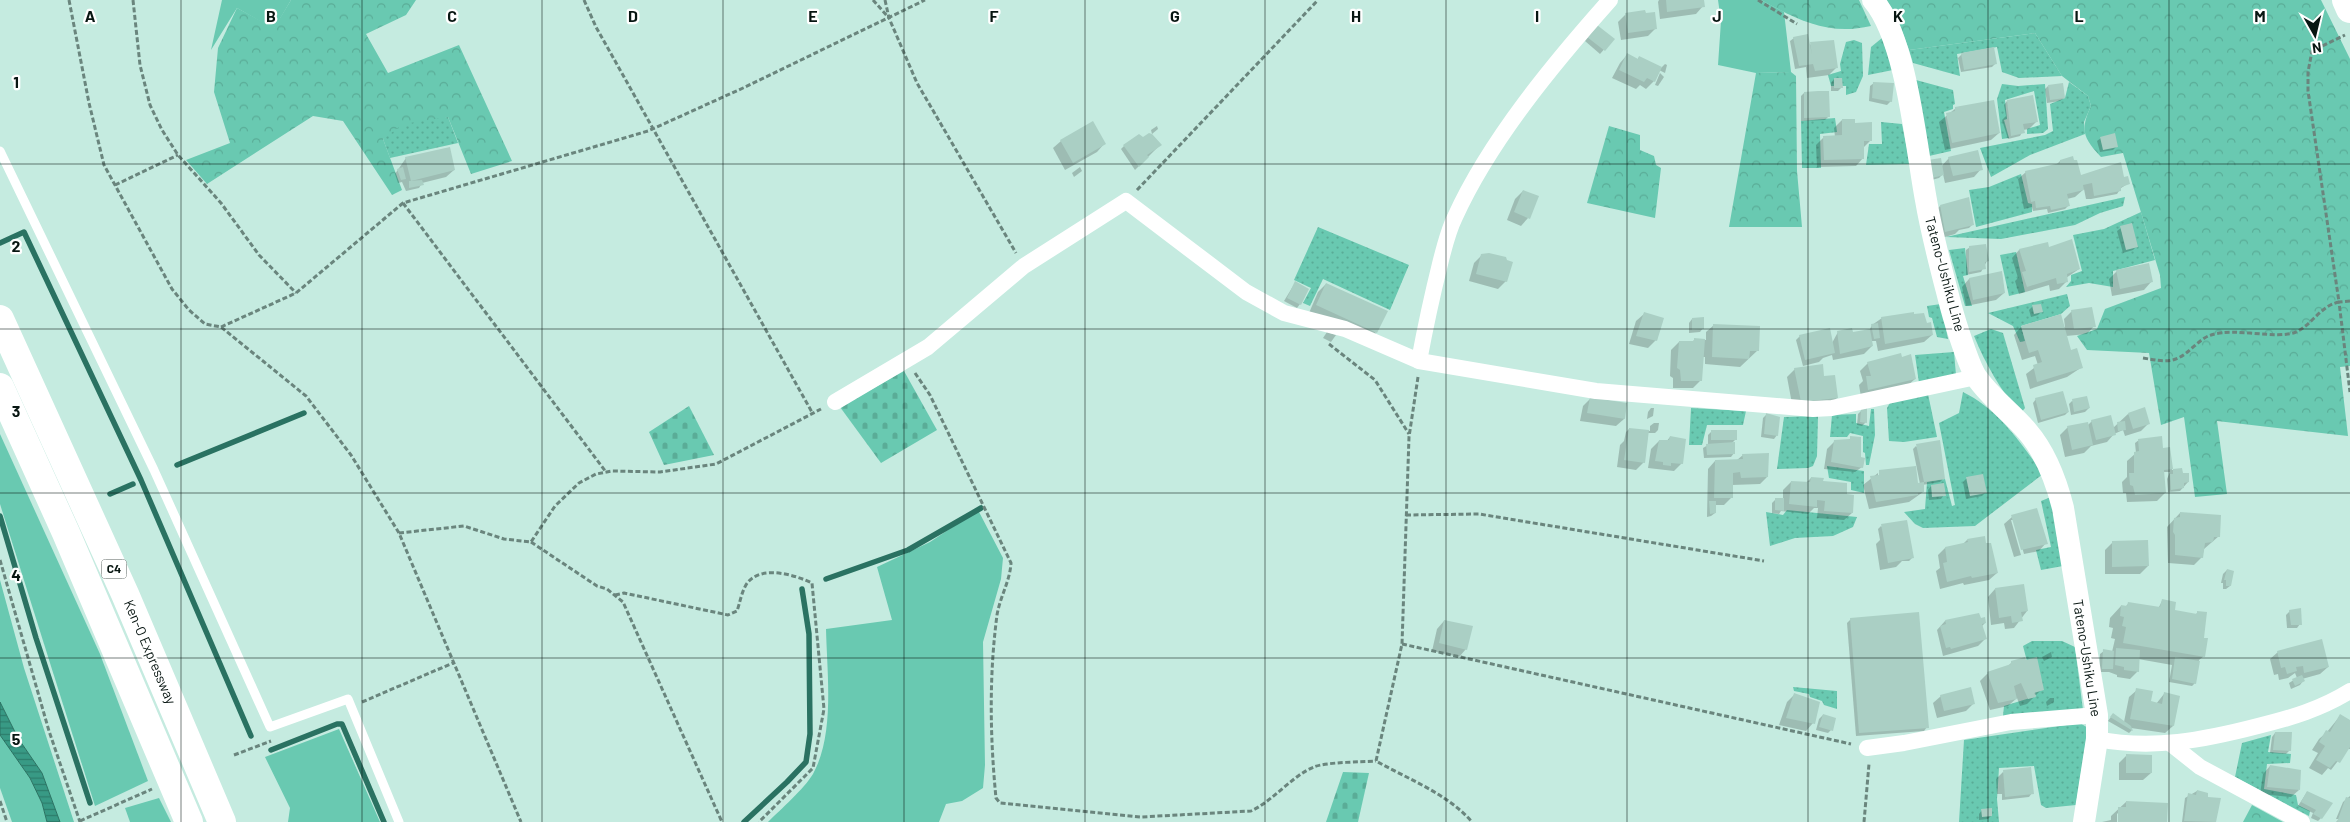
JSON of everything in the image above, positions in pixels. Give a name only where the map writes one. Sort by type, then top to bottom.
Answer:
[{"type":"highway","points":[[2346,0],[2348,22]]},
{"type":"highway","name":"Ken-O Expressway","points":[[0,319],[125,594],[222,822]]},
{"type":"highway","name":"C4","points":[[0,387],[66,533],[189,822]]},
{"type":"main road","name":"Tateno-Ushiku Line","points":[[1873,0],[1890,32],[1899,56],[1926,202],[1948,296],[1976,377],[2026,430],[2056,477],[2063,508],[2096,715],[2097,739],[2084,822]]},
{"type":"street","points":[[1419,361],[1429,308],[1454,217],[1478,172],[1507,130],[1567,48],[1610,0]]},
{"type":"street","points":[[835,402],[928,347],[1024,266],[1126,201],[1246,292],[1284,313],[1345,329],[1419,361],[1596,391],[1813,409],[1832,408],[1976,377]]},
{"type":"street","points":[[2097,739],[2133,744],[2171,744],[2203,740],[2284,719],[2333,702],[2350,691]]},
{"type":"street","points":[[1868,748],[2012,722],[2096,715]]},
{"type":"street","points":[[2171,744],[2200,767],[2302,822]]},
{"type":"lane","points":[[0,151],[154,470],[270,727],[348,698],[399,822]]},
{"type":"path","points":[[69,0],[89,103],[104,165],[172,289],[189,310],[205,324],[221,327],[306,396],[351,455],[399,533],[522,822]]},
{"type":"path","points":[[133,0],[140,65],[150,105],[162,130],[178,155],[221,203],[259,255],[296,293]]},
{"type":"path","points":[[584,0],[596,27],[813,414]]},
{"type":"path","points":[[873,0],[889,18]]},
{"type":"path","points":[[885,0],[889,18],[917,83],[1024,266]]},
{"type":"path","points":[[221,327],[296,293],[403,203],[654,128],[743,88],[925,0]]},
{"type":"path","points":[[1126,201],[1318,0]]},
{"type":"path","points":[[1758,0],[1797,24]]},
{"type":"path","points":[[2348,22],[2312,51],[2308,72],[2308,90],[2339,302],[2350,392]]},
{"type":"path","points":[[115,185],[178,155]]},
{"type":"path","points":[[403,203],[606,472]]},
{"type":"path","points":[[2143,358],[2164,362],[2176,360],[2200,341],[2212,335],[2239,332],[2287,334],[2297,332],[2328,304],[2350,301]]},
{"type":"path","points":[[1326,341],[1375,380],[1409,434]]},
{"type":"path","points":[[906,360],[930,395],[1011,564],[998,612],[994,648],[991,742],[996,798],[1000,803],[1141,817],[1251,811],[1264,805],[1314,766],[1376,761],[1444,799],[1461,810],[1472,822]]},
{"type":"path","points":[[1376,761],[1402,644],[1409,434],[1419,361]]},
{"type":"path","points":[[531,542],[555,506],[579,483],[606,472],[660,472],[716,464],[835,402]]},
{"type":"path","points":[[1406,515],[1479,514],[1764,561]]},
{"type":"path","points":[[399,533],[464,526],[504,539],[531,542],[597,586],[607,589],[623,602],[722,822]]},
{"type":"path","points":[[0,560],[49,731],[80,822],[154,788]]},
{"type":"path","points":[[615,595],[624,593],[728,616],[736,612],[747,583],[754,577],[769,572],[812,583],[824,709],[813,768],[759,822]]},
{"type":"path","points":[[1402,644],[1868,748],[1870,761],[1864,822]]},
{"type":"path","points":[[0,800],[7,822]]},
{"type":"green space","points":[[222,0],[291,0],[274,29],[237,8],[211,50]]},
{"type":"green space","points":[[291,0],[416,0],[406,15],[366,34],[388,73],[459,45],[512,161],[471,174],[448,117],[383,139],[402,190],[392,195],[343,121],[313,116],[207,184],[186,160],[230,143],[214,92],[218,48],[237,8],[274,28]]},
{"type":"green space","points":[[1718,0],[1761,0],[1784,12],[1791,72],[1756,73],[1718,65],[1721,21]]},
{"type":"green space","points":[[1761,0],[1859,0],[1871,26],[1841,29],[1814,24],[1801,20]]},
{"type":"green space","points":[[1886,0],[2321,0],[2350,59],[2350,366],[2340,367],[2348,436],[2217,421],[2227,494],[2195,497],[2184,417],[2161,425],[2149,353],[2087,350],[2077,336],[2097,329],[2105,309],[2161,288],[2160,275],[2123,153],[2101,157],[2087,139],[2085,121],[2091,106],[2088,96],[2062,76],[2035,33],[1909,50],[1895,12]]},
{"type":"green space","points":[[2035,33],[2062,76],[2019,78],[2002,72],[1997,47],[1957,54],[1960,76],[1913,63],[1909,50]]},
{"type":"green space","points":[[1882,38],[1893,70],[1868,75],[1871,47]]},
{"type":"green space","points":[[1854,40],[1862,43],[1863,76],[1856,92],[1846,95],[1846,86],[1831,86],[1828,75],[1841,71],[1840,64],[1846,42]]},
{"type":"green space","points":[[1791,72],[1796,76],[1797,171],[1802,227],[1729,227],[1756,73]]},
{"type":"green space","points":[[1916,80],[1953,90],[1955,104],[1953,109],[1944,112],[1951,151],[1929,156]]},
{"type":"green space","points":[[2069,82],[2088,96],[2091,106],[2084,122],[2085,134],[2030,155],[1991,177],[1980,148],[2045,135],[2053,131],[2050,104],[2065,98]]},
{"type":"green space","points":[[2002,84],[2018,86],[2045,84],[2048,129],[2043,133],[2027,134],[2027,129],[2040,125],[2034,91],[2005,100],[2007,119],[2004,120],[2009,138],[2002,139],[1997,99]]},
{"type":"green space","points":[[448,117],[458,143],[390,158],[383,139],[403,124]]},
{"type":"green space","points":[[1835,118],[1837,132],[1820,134],[1821,168],[1802,168],[1801,121]]},
{"type":"green space","points":[[1881,122],[1902,124],[1910,164],[1866,165],[1869,144],[1882,144]]},
{"type":"green space","points":[[1609,126],[1640,135],[1640,150],[1654,156],[1656,165],[1661,168],[1655,218],[1587,203]]},
{"type":"green space","points":[[2021,174],[2028,203],[2032,204],[2032,212],[1976,227],[1969,190],[1989,187]]},
{"type":"green space","points":[[2125,197],[2123,206],[2100,213],[2075,225],[2001,239],[1946,237]]},
{"type":"green space","points":[[2141,212],[2155,260],[2113,271],[2113,287],[2089,283],[2066,287],[2071,281],[2071,275],[2082,271],[2073,235],[2104,229]]},
{"type":"green space","points":[[1318,227],[1409,265],[1390,310],[1323,279],[1310,306],[1303,303],[1311,288],[1294,280]]},
{"type":"green space","points":[[1965,248],[1968,275],[1963,276],[1972,306],[1965,306],[1949,250]]},
{"type":"green space","points":[[2016,252],[2025,292],[2009,296],[2000,255]]},
{"type":"green space","points":[[2067,294],[2070,306],[2061,314],[2021,326],[2025,341],[2020,342],[2013,326],[1988,313]]},
{"type":"green space","points":[[1941,304],[1948,339],[1937,337],[1932,318],[1929,317],[1927,306]]},
{"type":"green space","points":[[1991,329],[2003,333],[2025,408],[2020,414],[1994,377],[1974,336]]},
{"type":"green space","points":[[1954,352],[1956,375],[1919,383],[1915,355]]},
{"type":"green space","points":[[904,371],[937,430],[881,463],[840,407]]},
{"type":"green space","points":[[1963,392],[1976,399],[2008,428],[2043,474],[1975,526],[1923,528],[1915,524],[1904,512],[1925,509],[1927,482],[1945,479],[1952,506],[1955,505],[1939,423],[1959,413]]},
{"type":"green space","points":[[1928,394],[1937,437],[1904,442],[1889,441],[1887,408],[1891,401]]},
{"type":"green space","points":[[689,406],[714,455],[664,465],[649,432]]},
{"type":"green space","points":[[1691,408],[1746,411],[1743,425],[1707,425],[1702,445],[1689,445]]},
{"type":"green space","points":[[1871,409],[1874,409],[1875,435],[1869,465],[1866,465],[1865,453],[1863,452],[1863,436],[1850,433],[1847,437],[1830,437],[1832,415],[1856,414],[1856,423],[1869,426]]},
{"type":"green space","points":[[1818,416],[1817,456],[1813,466],[1808,468],[1777,469],[1784,417]]},
{"type":"green space","points":[[0,434],[100,654],[148,781],[95,806],[0,504]]},
{"type":"green space","points":[[1827,466],[1864,471],[1864,493],[1851,490],[1851,482],[1829,478]]},
{"type":"green space","points":[[2051,497],[2063,566],[2041,570],[2036,550],[2051,547],[2041,501]]},
{"type":"green space","points":[[978,510],[1003,558],[1001,579],[983,642],[985,765],[983,788],[962,801],[946,804],[939,822],[768,822],[809,780],[820,758],[827,722],[828,703],[826,629],[892,620],[877,567],[930,542]]},
{"type":"green space","points":[[1787,510],[1857,517],[1853,527],[1833,536],[1795,538],[1770,546],[1766,512],[1783,515]]},
{"type":"green space","points":[[0,580],[24,668],[74,822],[60,822],[42,773],[18,738],[0,702]]},
{"type":"green space","points":[[2032,641],[2062,641],[2075,647],[2083,710],[2003,716],[2004,706],[2036,696],[2023,646]]},
{"type":"green space","points":[[1793,687],[1837,691],[1837,709],[1824,705],[1822,701],[1810,697],[1809,694],[1794,691]]},
{"type":"green space","points":[[2080,723],[2088,728],[2076,805],[2046,808],[2041,805],[2034,766],[1999,768],[1997,799],[1999,822],[1959,822],[1964,740]]},
{"type":"green space","points":[[339,729],[380,822],[288,822],[290,808],[265,757]]},
{"type":"green space","points":[[0,735],[30,778],[42,803],[47,822],[12,822],[0,788]]},
{"type":"green space","points":[[2271,735],[2268,752],[2291,754],[2290,763],[2267,764],[2264,789],[2296,795],[2298,805],[2310,811],[2309,816],[2235,777],[2242,743]]},
{"type":"green space","points":[[1343,772],[1369,773],[1358,822],[1326,822]]},
{"type":"green space","points":[[159,798],[171,822],[130,822],[125,808]]},
{"type":"green space","points":[[2252,805],[2283,822],[2243,822]]},
{"type":"shaded area","points":[[0,702],[18,738],[42,773],[60,822],[47,822],[42,803],[30,778],[0,735]]},
{"type":"building","points":[[1666,0],[1704,0],[1705,7],[1667,12]]},
{"type":"building","points":[[1645,10],[1646,13],[1655,12],[1657,29],[1628,33],[1625,13]]},
{"type":"building","points":[[1597,25],[1615,39],[1605,51],[1587,37]]},
{"type":"building","points":[[1808,34],[1812,55],[1810,42],[1834,40],[1838,68],[1815,71],[1813,64],[1799,66],[1793,37]]},
{"type":"building","points":[[1994,47],[1997,64],[1964,70],[1961,53]]},
{"type":"building","points":[[1627,53],[1638,59],[1639,56],[1662,67],[1655,82],[1647,78],[1644,82],[1619,70]]},
{"type":"building","points":[[1834,78],[1842,78],[1843,88],[1834,88]]},
{"type":"building","points":[[1873,82],[1894,83],[1892,102],[1872,98]]},
{"type":"building","points":[[2063,83],[2065,98],[2050,100],[2048,85]]},
{"type":"building","points":[[1829,91],[1830,117],[1804,118],[1804,92]]},
{"type":"building","points":[[2033,95],[2038,122],[2023,124],[2025,133],[2011,136],[2007,100]]},
{"type":"building","points":[[1994,100],[2000,133],[1952,143],[1946,113],[1955,111],[1955,107]]},
{"type":"building","points":[[1842,119],[1855,119],[1855,123],[1872,122],[1872,141],[1864,141],[1864,159],[1824,160],[1823,136],[1842,135]]},
{"type":"building","points":[[1093,121],[1106,144],[1073,163],[1060,140]]},
{"type":"building","points":[[1149,133],[1162,145],[1147,155],[1149,157],[1139,167],[1123,145],[1139,134],[1143,137]]},
{"type":"building","points":[[2115,133],[2118,147],[2103,150],[2100,137]]},
{"type":"building","points":[[450,147],[455,170],[411,181],[405,157]]},
{"type":"building","points":[[1978,150],[1983,170],[1953,176],[1948,157]]},
{"type":"building","points":[[2073,156],[2074,160],[2077,160],[2081,175],[2121,162],[2124,177],[2128,176],[2130,184],[2121,187],[2121,191],[2094,196],[2092,183],[2083,185],[2084,190],[2067,194],[2070,206],[2051,210],[2050,206],[2036,208],[2035,201],[2031,202],[2025,171],[2060,163],[2060,160]]},
{"type":"building","points":[[1941,158],[1944,175],[1932,178],[1928,160]]},
{"type":"building","points":[[403,167],[406,179],[401,180],[397,169]]},
{"type":"building","points":[[422,180],[424,185],[409,188],[409,181]]},
{"type":"building","points":[[1523,190],[1539,196],[1530,219],[1514,212]]},
{"type":"building","points":[[1969,197],[1974,225],[1945,232],[1940,205]]},
{"type":"building","points":[[2132,223],[2138,247],[2126,250],[2120,226]]},
{"type":"building","points":[[2072,239],[2080,269],[2067,274],[2068,282],[2057,284],[2056,278],[2027,287],[2022,272],[2026,271],[2019,249],[2048,242],[2049,247]]},
{"type":"building","points":[[1986,244],[1989,261],[1985,262],[1986,269],[1969,272],[1969,246]]},
{"type":"building","points":[[1489,253],[1506,257],[1507,260],[1513,262],[1507,282],[1476,274],[1481,254]]},
{"type":"building","points":[[2149,263],[2153,282],[2120,289],[2116,270]]},
{"type":"building","points":[[2002,271],[2005,293],[1973,300],[1969,278]]},
{"type":"building","points":[[1295,281],[1309,289],[1301,305],[1287,298]]},
{"type":"building","points":[[1326,283],[1388,311],[1377,333],[1316,305]]},
{"type":"building","points":[[2041,304],[2043,312],[2034,314],[2032,305]]},
{"type":"building","points":[[2092,307],[2096,327],[2074,329],[2071,310]]},
{"type":"building","points":[[1644,312],[1664,318],[1657,341],[1636,336]]},
{"type":"building","points":[[1914,312],[1914,314],[1924,313],[1927,323],[1931,322],[1933,335],[1885,344],[1881,317]]},
{"type":"building","points":[[2061,314],[2071,350],[2077,348],[2083,368],[2037,382],[2033,365],[2042,362],[2038,350],[2029,353],[2021,326]]},
{"type":"building","points":[[1704,317],[1704,329],[1692,330],[1692,318]]},
{"type":"building","points":[[1878,323],[1880,338],[1874,339],[1871,324]]},
{"type":"building","points":[[1713,324],[1760,326],[1759,351],[1750,351],[1749,359],[1712,357]]},
{"type":"building","points":[[1830,328],[1835,353],[1805,360],[1799,335]]},
{"type":"building","points":[[1852,328],[1853,332],[1870,329],[1873,346],[1840,354],[1837,331]]},
{"type":"building","points":[[1694,338],[1705,339],[1702,381],[1681,381],[1680,370],[1677,368],[1679,341],[1694,341]]},
{"type":"building","points":[[1901,353],[1902,357],[1911,354],[1916,379],[1868,390],[1866,376],[1871,376],[1867,362]]},
{"type":"building","points":[[1823,364],[1824,376],[1835,375],[1838,398],[1801,402],[1794,368]]},
{"type":"building","points":[[2063,391],[2069,412],[2041,420],[2035,398]]},
{"type":"building","points":[[2087,396],[2090,408],[2074,412],[2072,399]]},
{"type":"building","points":[[1590,397],[1627,403],[1625,419],[1587,413]]},
{"type":"building","points":[[2145,407],[2150,424],[2133,429],[2128,413]]},
{"type":"building","points":[[1867,408],[1867,423],[1860,422],[1861,409]]},
{"type":"building","points":[[1766,413],[1780,417],[1778,436],[1764,434]]},
{"type":"building","points":[[2111,415],[2116,435],[2096,440],[2091,420]]},
{"type":"building","points":[[2125,421],[2126,430],[2118,431],[2117,422]]},
{"type":"building","points":[[2088,422],[2093,445],[2072,450],[2067,426]]},
{"type":"building","points":[[1629,428],[1649,430],[1645,463],[1624,460]]},
{"type":"building","points":[[1711,430],[1737,430],[1737,440],[1711,440]]},
{"type":"building","points":[[1670,436],[1686,439],[1683,464],[1671,463],[1671,466],[1655,461],[1659,440],[1669,440]]},
{"type":"building","points":[[1850,436],[1861,437],[1861,457],[1865,458],[1863,468],[1831,462],[1834,440],[1850,439]]},
{"type":"building","points":[[2162,436],[2163,448],[2170,447],[2173,469],[2164,470],[2166,493],[2135,495],[2133,486],[2130,485],[2129,473],[2134,473],[2134,452],[2139,451],[2138,439]]},
{"type":"building","points":[[1940,440],[1945,479],[1924,482],[1916,444]]},
{"type":"building","points":[[1735,442],[1735,454],[1707,455],[1706,444]]},
{"type":"building","points":[[1769,453],[1768,477],[1741,478],[1740,472],[1733,473],[1733,498],[1714,498],[1715,460],[1743,459],[1742,454]]},
{"type":"building","points":[[1916,466],[1918,483],[1924,482],[1924,492],[1918,493],[1918,495],[1876,502],[1870,476],[1879,475],[1879,470]]},
{"type":"building","points":[[2182,468],[2183,473],[2189,473],[2189,482],[2184,483],[2184,488],[2171,490],[2170,474],[2173,474],[2173,469]]},
{"type":"building","points":[[1983,474],[1987,493],[1970,496],[1966,477]]},
{"type":"building","points":[[1811,477],[1824,478],[1823,481],[1847,483],[1847,494],[1854,495],[1853,513],[1824,511],[1825,501],[1817,500],[1817,507],[1789,504],[1791,481],[1810,482]]},
{"type":"building","points":[[1944,483],[1946,496],[1932,497],[1931,485]]},
{"type":"building","points":[[1775,498],[1784,498],[1784,511],[1775,510]]},
{"type":"building","points":[[1709,501],[1716,501],[1716,513],[1710,514]]},
{"type":"building","points":[[2037,508],[2048,544],[2021,550],[2011,515]]},
{"type":"building","points":[[2180,512],[2221,515],[2220,537],[2214,537],[2213,542],[2205,543],[2203,558],[2175,555],[2174,518],[2180,517]]},
{"type":"building","points":[[1907,520],[1914,558],[1888,563],[1881,524]]},
{"type":"building","points":[[1985,536],[1986,543],[1991,543],[1998,573],[1972,578],[1971,576],[1947,582],[1943,563],[1947,562],[1945,547],[1968,542],[1967,539]]},
{"type":"building","points":[[2148,540],[2149,566],[2112,567],[2112,541]]},
{"type":"building","points":[[2227,569],[2234,571],[2231,586],[2226,586],[2226,580],[2224,580]]},
{"type":"building","points":[[2024,584],[2028,611],[2021,612],[2023,621],[2012,623],[2011,616],[1999,618],[1995,588]]},
{"type":"building","points":[[2162,599],[2176,602],[2175,610],[2197,614],[2197,611],[2207,612],[2204,638],[2208,638],[2205,657],[2123,643],[2126,627],[2122,626],[2124,617],[2120,616],[2121,605],[2127,606],[2128,602],[2160,607]]},
{"type":"building","points":[[2301,608],[2302,625],[2291,625],[2289,610]]},
{"type":"building","points":[[1919,612],[1929,728],[1859,733],[1850,618]]},
{"type":"building","points":[[1979,613],[1981,618],[1985,617],[1986,623],[1982,624],[1987,639],[1951,649],[1950,647],[1946,648],[1940,626],[1946,624],[1945,620]]},
{"type":"building","points":[[1444,620],[1473,626],[1467,650],[1439,643]]},
{"type":"building","points":[[2322,639],[2329,667],[2304,673],[2303,666],[2296,667],[2297,671],[2287,674],[2285,667],[2281,668],[2277,651]]},
{"type":"building","points":[[2116,648],[2140,650],[2139,672],[2124,670],[2124,667],[2115,665]]},
{"type":"building","points":[[2103,649],[2114,651],[2113,669],[2102,669]]},
{"type":"building","points":[[2025,657],[2026,660],[2037,657],[2044,690],[2034,693],[2036,697],[2028,699],[2021,683],[2014,686],[2017,699],[1998,703],[1987,672]]},
{"type":"building","points":[[2175,657],[2200,661],[2196,684],[2172,679]]},
{"type":"building","points":[[2302,675],[2305,681],[2295,686],[2292,679]]},
{"type":"building","points":[[1971,687],[1975,704],[1944,711],[1940,695]]},
{"type":"building","points":[[2136,688],[2153,691],[2151,701],[2162,704],[2164,692],[2180,696],[2174,726],[2130,719]]},
{"type":"building","points":[[1794,693],[1820,702],[1815,724],[1786,718]]},
{"type":"building","points":[[2113,713],[2131,726],[2133,731],[2110,717]]},
{"type":"building","points":[[1823,714],[1836,718],[1833,731],[1819,727]]},
{"type":"building","points":[[2340,714],[2350,720],[2350,747],[2340,763],[2336,761],[2330,768],[2316,760],[2325,746],[2319,742],[2326,730],[2330,732]]},
{"type":"building","points":[[2275,732],[2292,732],[2291,751],[2273,750]]},
{"type":"building","points":[[2126,754],[2152,755],[2152,773],[2126,773]]},
{"type":"building","points":[[2270,765],[2301,770],[2300,790],[2267,787]]},
{"type":"building","points":[[2031,767],[2034,794],[2005,797],[2003,770]]},
{"type":"building","points":[[2197,790],[2208,793],[2208,797],[2221,798],[2216,822],[2184,821],[2188,793],[2196,795]]},
{"type":"building","points":[[2307,791],[2333,803],[2322,819],[2313,814],[2316,810],[2301,802]]},
{"type":"building","points":[[2346,797],[2350,798],[2350,822],[2337,822]]},
{"type":"building","points":[[2126,801],[2168,803],[2167,822],[2118,822],[2118,807],[2126,807]]},
{"type":"building","points":[[1992,808],[1992,816],[1982,817],[1981,809]]},
{"type":"waterway","points":[[0,243],[24,232],[141,480],[251,736]]},
{"type":"waterway","points":[[177,465],[304,413]]},
{"type":"waterway","points":[[110,494],[133,484]]},
{"type":"waterway","points":[[826,579],[908,550],[981,508]]},
{"type":"waterway","points":[[0,516],[36,638],[90,803]]},
{"type":"waterway","points":[[744,822],[806,762],[810,734],[809,634],[802,589]]},
{"type":"waterway","points":[[271,750],[337,724],[342,724],[384,822]]}]
